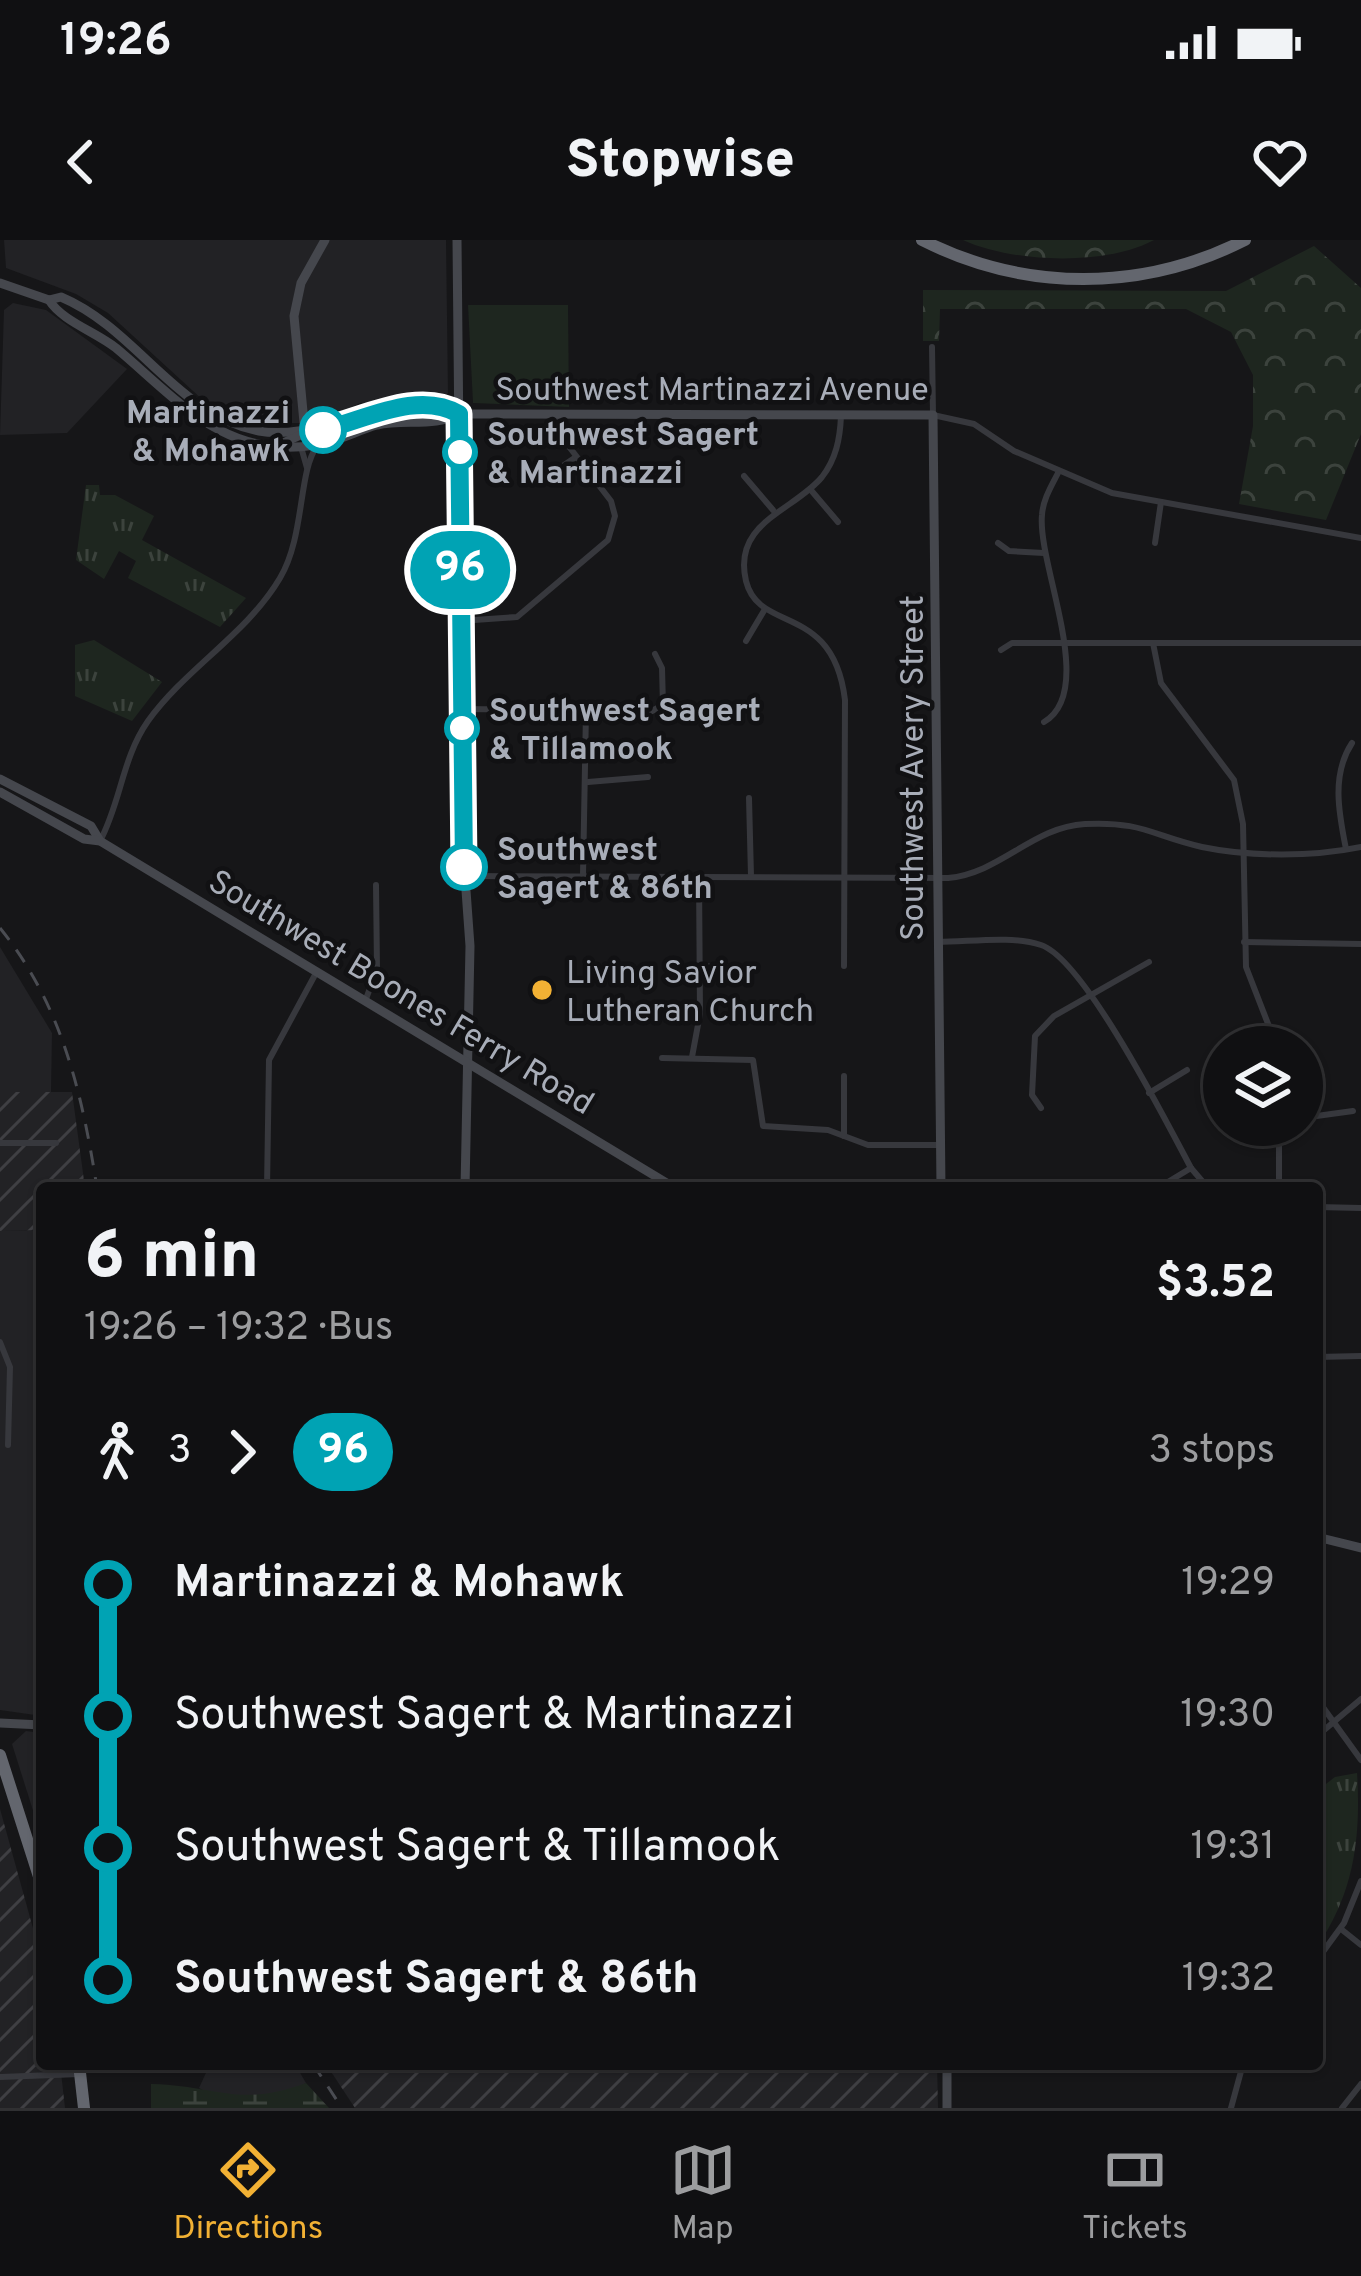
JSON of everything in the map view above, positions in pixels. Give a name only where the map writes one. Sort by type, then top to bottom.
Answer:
[{"type":"highway","points":[[922,240],[991,268],[1073,280],[1150,274],[1245,240]]},
{"type":"highway","points":[[0,1755],[36,1867]]},
{"type":"highway","points":[[79,2070],[84,2108]]},
{"type":"street","points":[[277,447],[305,433],[299,413],[296,299],[325,240]]},
{"type":"street","points":[[457,240],[461,709],[470,923],[465,1182]]},
{"type":"street","name":"Southwest Martinazzi Avenue","points":[[0,283],[49,300],[61,297],[95,315],[217,417],[284,434],[305,433],[398,408],[448,408],[459,414],[933,415],[974,424],[1059,471],[1112,493],[1361,538]]},
{"type":"street","name":"Southwest Martinazzi Avenue","points":[[49,300],[56,310],[111,344],[189,416],[227,437],[301,447],[378,425],[448,420],[459,414]]},
{"type":"street","name":"Southwest Avery Street","points":[[932,347],[941,1182]]},
{"type":"street","points":[[284,434],[299,413]]},
{"type":"street","points":[[460,622],[518,617],[568,569],[604,545],[614,508],[603,486],[560,435],[558,415]]},
{"type":"street","points":[[842,416],[832,462],[810,489],[773,510],[751,542],[746,580],[765,610],[811,628],[838,661],[844,700],[844,966]]},
{"type":"street","points":[[100,841],[126,761],[147,722],[251,616],[280,578],[299,533],[307,468],[317,445]]},
{"type":"street","points":[[301,447],[307,468]]},
{"type":"street","points":[[539,482],[577,457]]},
{"type":"street","points":[[1044,722],[1056,716],[1063,700],[1064,643],[1045,553],[1042,512],[1059,471]]},
{"type":"street","points":[[744,476],[773,510]]},
{"type":"street","points":[[810,489],[838,522]]},
{"type":"street","points":[[1155,543],[1161,502]]},
{"type":"street","points":[[998,542],[1009,551],[1045,553]]},
{"type":"street","points":[[746,640],[765,610]]},
{"type":"street","points":[[1153,643],[1161,683],[1234,780],[1243,852],[1246,967],[1269,1026]]},
{"type":"street","points":[[1000,650],[1012,644],[1361,643]]},
{"type":"street","points":[[461,709],[652,711],[663,705],[662,668],[655,654]]},
{"type":"street","points":[[583,875],[586,711]]},
{"type":"street","points":[[1346,850],[1338,784],[1341,760],[1352,743]]},
{"type":"street","points":[[588,782],[647,777]]},
{"type":"street","name":"Southwest Boones Ferry Road","points":[[0,779],[91,826],[100,841]]},
{"type":"street","name":"Southwest Boones Ferry Road","points":[[0,792],[84,839],[100,841],[665,1182]]},
{"type":"street","points":[[749,798],[751,875]]},
{"type":"street","points":[[465,876],[938,879],[991,868],[1042,835],[1079,824],[1133,824],[1197,846],[1243,852],[1361,847]]},
{"type":"street","points":[[692,1057],[701,966],[699,875]]},
{"type":"street","points":[[364,1002],[377,969],[376,885]]},
{"type":"street","points":[[938,942],[1042,945],[1070,965],[1203,1182]]},
{"type":"street","points":[[1244,942],[1361,944]]},
{"type":"street","points":[[1041,1108],[1032,1095],[1035,1036],[1054,1016],[1149,962]]},
{"type":"street","points":[[701,966],[748,968]]},
{"type":"street","points":[[267,1182],[269,1060],[316,973]]},
{"type":"street","points":[[662,1058],[753,1060],[763,1126],[844,1136],[878,1146],[941,1145]]},
{"type":"street","points":[[1150,1093],[1187,1070]]},
{"type":"street","points":[[844,1076],[844,1136]]},
{"type":"street","points":[[1323,1115],[1353,1111]]},
{"type":"street","points":[[0,1143],[56,1143]]},
{"type":"street","points":[[1279,1182],[1280,1146]]},
{"type":"street","points":[[1168,1182],[1191,1168]]},
{"type":"street","points":[[1323,1208],[1361,1208]]},
{"type":"street","points":[[0,1342],[10,1366],[8,1445]]},
{"type":"street","points":[[1323,1357],[1361,1356]]},
{"type":"street","points":[[1323,1538],[1361,1548]]},
{"type":"street","points":[[1323,1732],[1361,1699]]},
{"type":"street","points":[[1323,1708],[1361,1760]]},
{"type":"street","points":[[0,1723],[36,1725]]},
{"type":"street","points":[[1323,1952],[1341,1929],[1361,1882]]},
{"type":"street","points":[[1341,1929],[1361,1945]]},
{"type":"street","points":[[0,2077],[69,2070]]},
{"type":"street","points":[[947,2070],[947,2108]]},
{"type":"street","points":[[1231,2108],[1241,2070]]},
{"type":"street","points":[[1342,2108],[1361,2084]]},
{"type":"shaded area","points":[[4,240],[446,240],[448,393],[443,399],[360,403],[319,423],[253,423],[205,402],[108,313],[76,294],[6,268]]},
{"type":"shaded area","points":[[13,303],[46,310],[127,369],[67,433],[0,435],[4,310]]},
{"type":"shaded area","points":[[0,947],[52,1033],[51,1092],[0,1092]]},
{"type":"shaded area","points":[[0,1092],[72,1092],[84,1182],[36,1182],[36,1230],[0,1231]]},
{"type":"shaded area","points":[[36,1230],[36,1715],[0,1710],[0,1231]]},
{"type":"shaded area","points":[[26,1731],[36,1732],[36,1820],[12,1744]]},
{"type":"shaded area","points":[[0,1809],[36,1939],[36,2070],[61,2070],[65,2108],[0,2108]]},
{"type":"shaded area","points":[[207,2070],[298,2070],[306,2083],[267,2104],[225,2102],[199,2088]]},
{"type":"shaded area","points":[[330,2070],[937,2070],[938,2108],[355,2108]]},
{"type":"green space","points":[[963,240],[1154,240],[1111,254],[1059,258],[1007,253]]},
{"type":"green space","points":[[1314,246],[1361,288],[1361,434],[1326,520],[1239,504],[1253,426],[1253,375],[1231,332],[1186,309],[940,309],[939,341],[923,341],[923,290],[1226,291]]},
{"type":"green space","points":[[468,305],[568,305],[569,407],[473,403]]},
{"type":"green space","points":[[86,485],[99,485],[100,495],[115,495],[154,516],[142,540],[246,598],[220,627],[128,578],[136,561],[119,551],[104,579],[76,560]]},
{"type":"green space","points":[[94,640],[162,682],[132,721],[75,696],[75,645]]},
{"type":"green space","points":[[1357,1773],[1358,1819],[1347,1884],[1323,1937],[1323,1786],[1335,1777]]},
{"type":"green space","points":[[306,2083],[329,2108],[151,2108],[151,2084],[245,2095]]},
{"type":"railway","points":[[0,928],[54,1019],[76,1084],[96,1182]]},
{"type":"railway","points":[[317,2070],[342,2108]]},
{"type":"bus line","name":"96","points":[[323,430],[398,408],[448,408],[459,414],[464,867]]},
{"type":"place","name":"Martinazzi & Mohawk","points":[[323,430]]},
{"type":"place","name":"Southwest Sagert & Martinazzi","points":[[460,452]]},
{"type":"place","name":"Southwest Sagert & Tillamook","points":[[462,728]]},
{"type":"place","name":"Southwest Sagert & 86th","points":[[464,867]]},
{"type":"place","name":"Living Savior Lutheran Church","points":[[542,990]]}]
